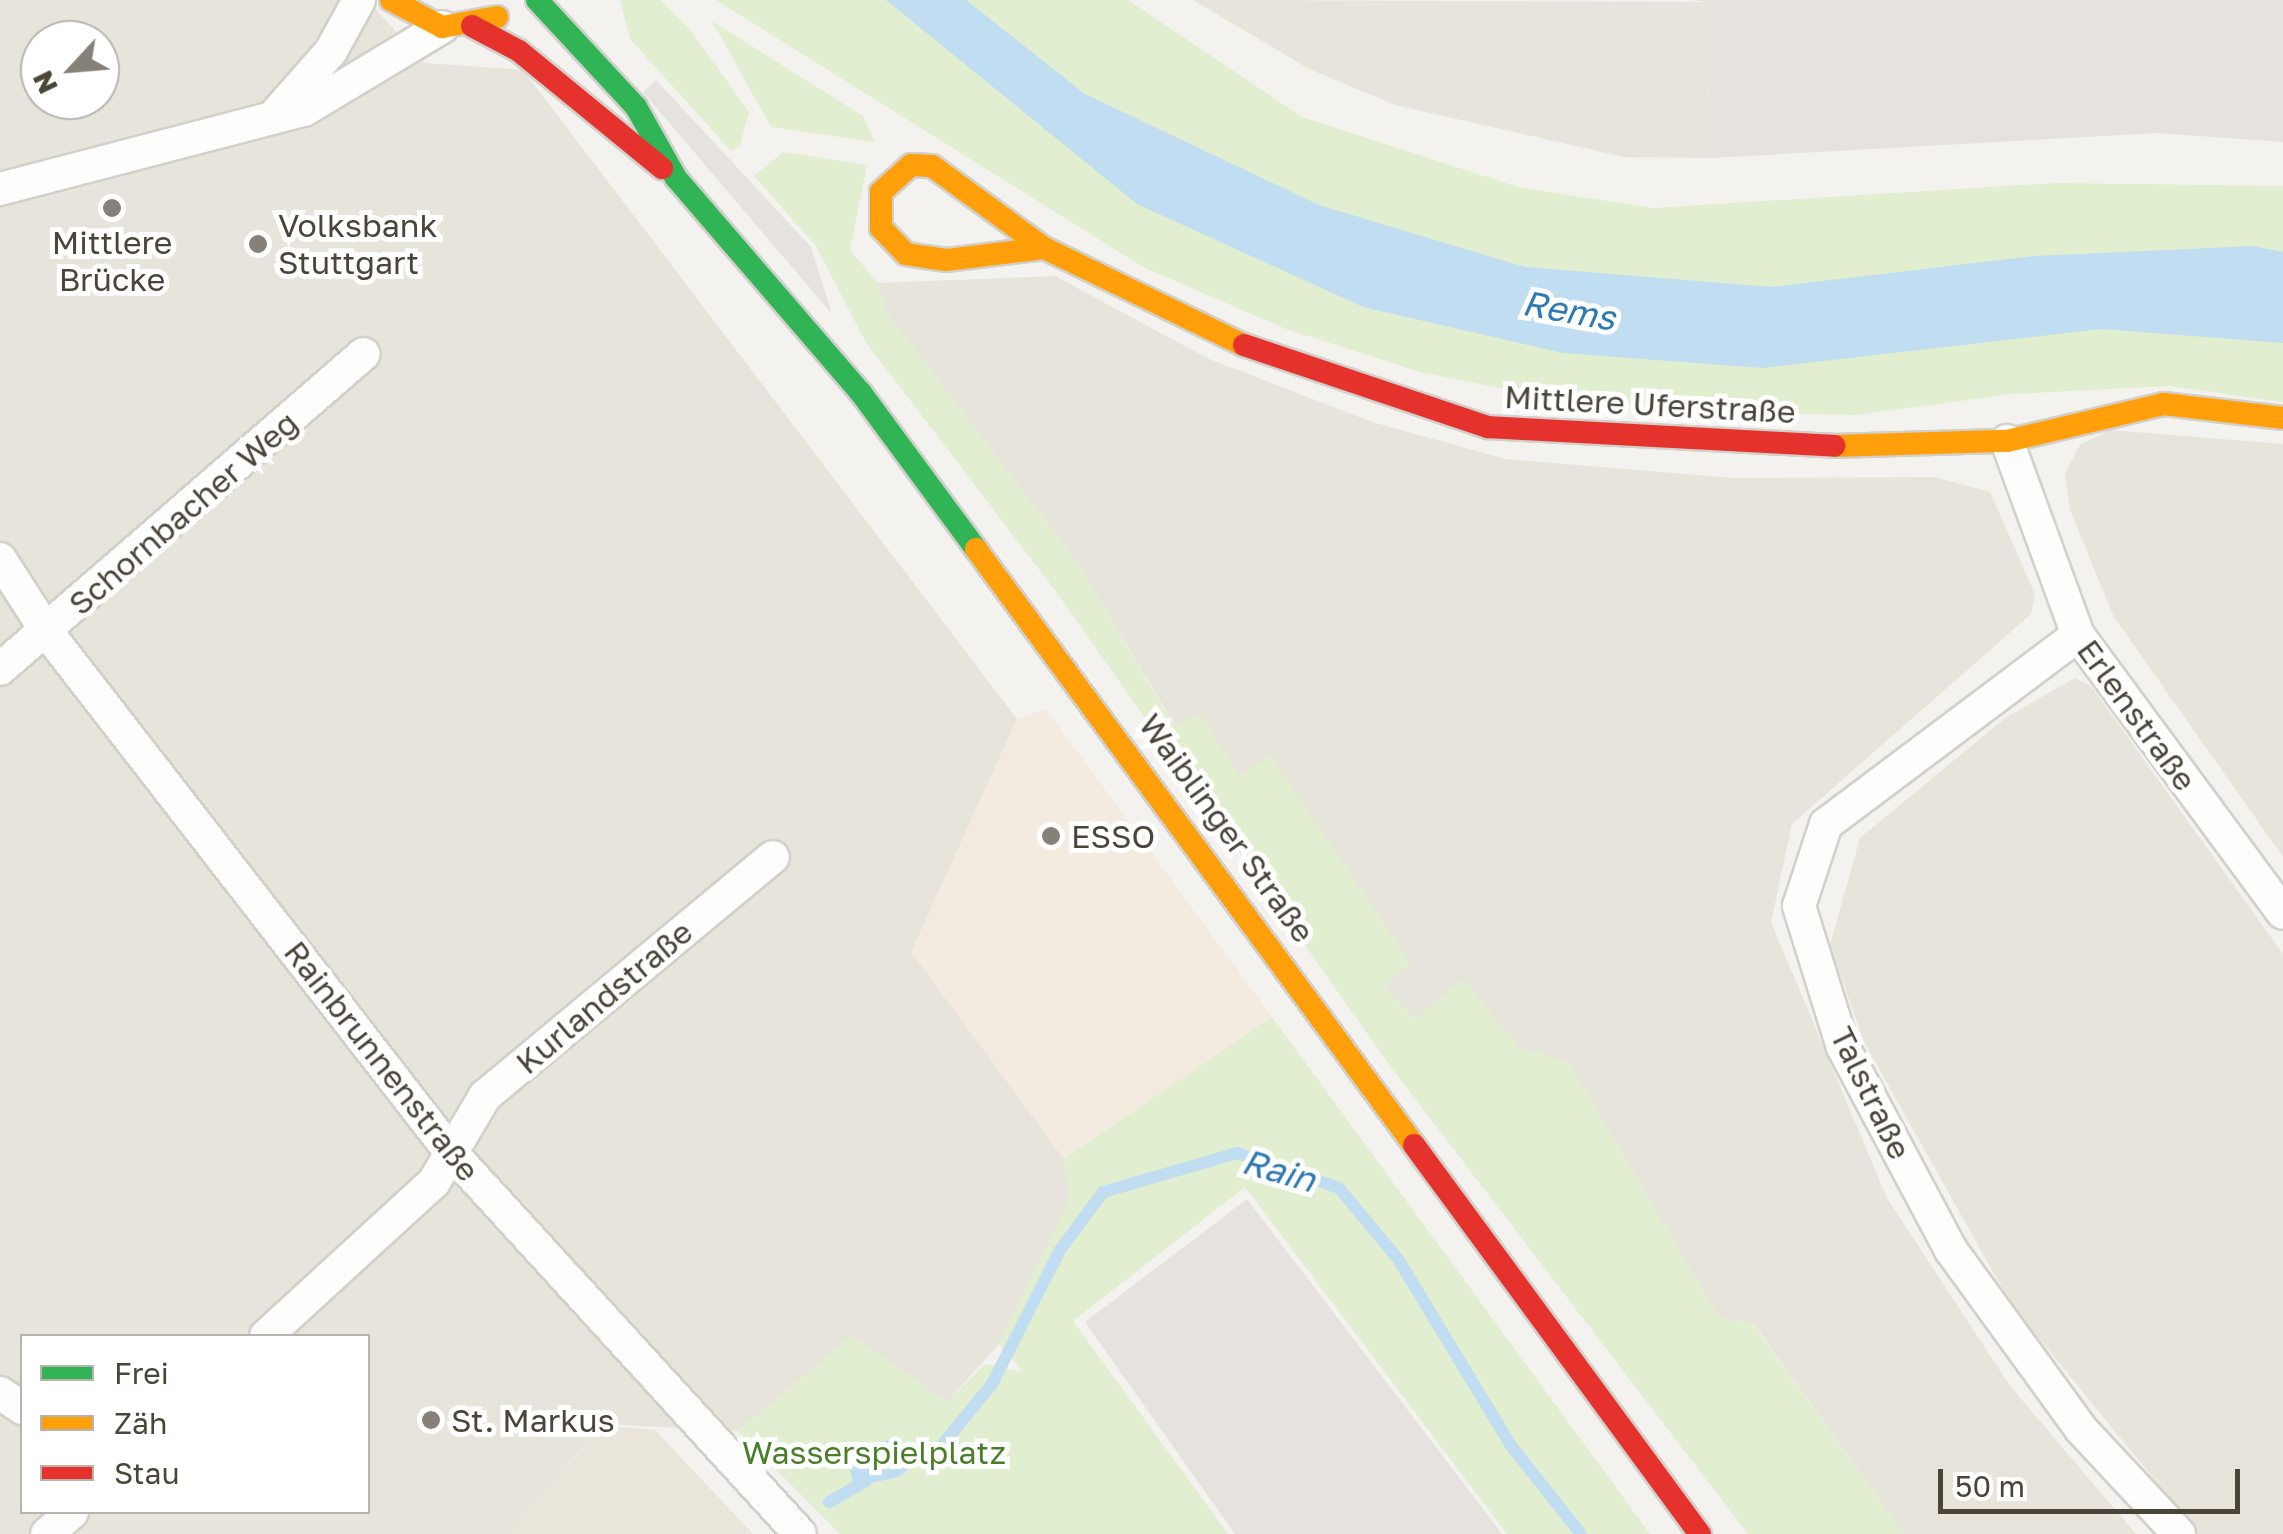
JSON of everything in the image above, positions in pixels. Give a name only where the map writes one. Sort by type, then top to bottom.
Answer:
[{"type":"main road","name":"Waiblinger Straße","points":[[391,0],[519,51],[676,178],[861,393],[1051,644],[1700,1534]]},
{"type":"main road","points":[[457,27],[518,0]]},
{"type":"main road","name":"Waiblinger Straße","points":[[537,0],[636,107],[676,178]]},
{"type":"main road","name":"Mittlere Uferstraße","points":[[1044,248],[946,260],[906,254],[881,228],[880,192],[910,165],[932,166],[1044,248],[1210,333],[1488,427],[1750,448],[2006,441],[2164,404],[2283,418]]},
{"type":"street","points":[[272,118],[332,52],[359,0]]},
{"type":"street","points":[[0,190],[326,101],[457,27]]},
{"type":"street","name":"Schornbacher Weg","points":[[0,669],[364,354]]},
{"type":"street","name":"Erlenstraße","points":[[2006,441],[2078,636],[2283,913]]},
{"type":"street","name":"Rainbrunnenstraße","points":[[0,559],[46,632],[449,1150],[800,1534]]},
{"type":"street","name":"Talstraße","points":[[2078,636],[1826,824],[1799,906],[1844,1047],[1951,1250],[2082,1429],[2179,1534]]},
{"type":"street","name":"Kurlandstraße","points":[[268,1334],[434,1182],[449,1150],[485,1096],[773,857]]},
{"type":"street","points":[[48,1534],[70,1514]]},
{"type":"shaded area","points":[[0,0],[367,0],[425,63],[523,70],[1017,719],[912,952],[1064,1159],[1070,1198],[999,1344],[947,1402],[852,1336],[738,1431],[602,1424],[509,1534],[0,1534]]},
{"type":"shaded area","points":[[1193,0],[1705,2],[1711,158],[1624,157],[1395,105],[1309,69]]},
{"type":"shaded area","points":[[1692,0],[2283,0],[2283,142],[2158,133],[1711,158],[1705,2]]},
{"type":"shaded area","points":[[656,80],[811,247],[832,314],[643,92]]},
{"type":"shaded area","points":[[1055,276],[1209,359],[1372,422],[1506,459],[1734,478],[1935,477],[1990,492],[2035,594],[2031,614],[1792,824],[1771,922],[1887,1198],[2010,1386],[2136,1534],[1904,1534],[1753,1323],[1719,1318],[1569,1063],[1520,1048],[1463,980],[1415,1019],[1384,987],[1410,963],[1270,756],[1240,776],[1200,715],[1175,726],[1077,562],[886,312],[878,283]]},
{"type":"shaded area","points":[[2110,430],[2283,444],[2283,857],[2114,617],[2070,510],[2065,474],[2080,445]]},
{"type":"shaded area","points":[[2075,678],[2091,686],[2283,954],[2283,1534],[2199,1534],[2011,1304],[1864,1042],[1830,945],[1860,838],[2005,718]]},
{"type":"shaded area","name":"ESSO","points":[[1046,709],[1272,1017],[1064,1159],[911,952],[1017,719]]},
{"type":"shaded area","points":[[1247,1199],[1502,1534],[1235,1534],[1085,1322]]},
{"type":"shaded area","points":[[602,1425],[655,1430],[753,1534],[509,1534]]},
{"type":"green space","points":[[620,0],[661,0],[689,28],[749,112],[740,146],[731,151],[630,39]]},
{"type":"green space","points":[[716,0],[1128,0],[1302,117],[1518,187],[1652,208],[2056,183],[2283,186],[2283,402],[2169,386],[2012,394],[1856,415],[1716,412],[1554,399],[1420,372],[1286,329],[1143,267]]},
{"type":"green space","points":[[712,21],[863,116],[875,142],[771,127]]},
{"type":"green space","points":[[783,152],[867,165],[850,250],[878,283],[886,312],[1077,562],[1174,726],[1200,714],[1240,776],[1270,755],[1411,963],[1384,987],[1415,1019],[1463,979],[1520,1048],[1569,1063],[1719,1318],[1752,1323],[1904,1534],[1748,1534],[1390,1066],[1057,593],[865,341],[816,246],[754,176]]},
{"type":"green space","name":"Wasserspielplatz","points":[[1272,1017],[1650,1534],[1507,1534],[1245,1187],[1073,1321],[1228,1534],[840,1534],[738,1431],[852,1336],[947,1402],[985,1364],[1023,1372],[999,1344],[1070,1198],[1064,1159]]},
{"type":"water","name":"Rems","points":[[886,0],[966,0],[1085,94],[1319,205],[1525,267],[1772,287],[2035,256],[2253,246],[2283,252],[2283,343],[2102,329],[1762,368],[1563,353],[1363,307],[1137,204]]},
{"type":"water","points":[[899,1439],[924,1458],[898,1477],[854,1487],[850,1470],[870,1443]]},
{"type":"waterway","name":"Rain","points":[[942,1445],[992,1384],[1060,1250],[1103,1192],[1237,1153],[1339,1188],[1398,1259],[1512,1447],[1581,1534]]},
{"type":"waterway","points":[[829,1502],[866,1481]]},
{"type":"traffic: fast","points":[[537,0],[636,107],[676,178],[861,393],[976,549]]},
{"type":"traffic: slow","points":[[391,0],[442,27],[497,17]]},
{"type":"traffic: slow","points":[[1044,248],[946,260],[906,254],[881,228],[881,192],[911,165],[932,166],[1044,248],[1244,345]]},
{"type":"traffic: slow","points":[[1834,446],[2007,441],[2164,404],[2283,418]]},
{"type":"traffic: slow","points":[[976,549],[1414,1145]]},
{"type":"traffic: jam","points":[[472,26],[519,51],[662,168]]},
{"type":"traffic: jam","points":[[1244,345],[1488,427],[1834,446]]},
{"type":"traffic: jam","points":[[1414,1145],[1700,1534]]},
{"type":"place","name":"Mittlere Brücke","points":[[112,208]]},
{"type":"place","name":"Volksbank Stuttgart","points":[[258,244]]},
{"type":"place","name":"ESSO","points":[[1051,836]]},
{"type":"place","name":"St. Markus","points":[[431,1420]]}]
